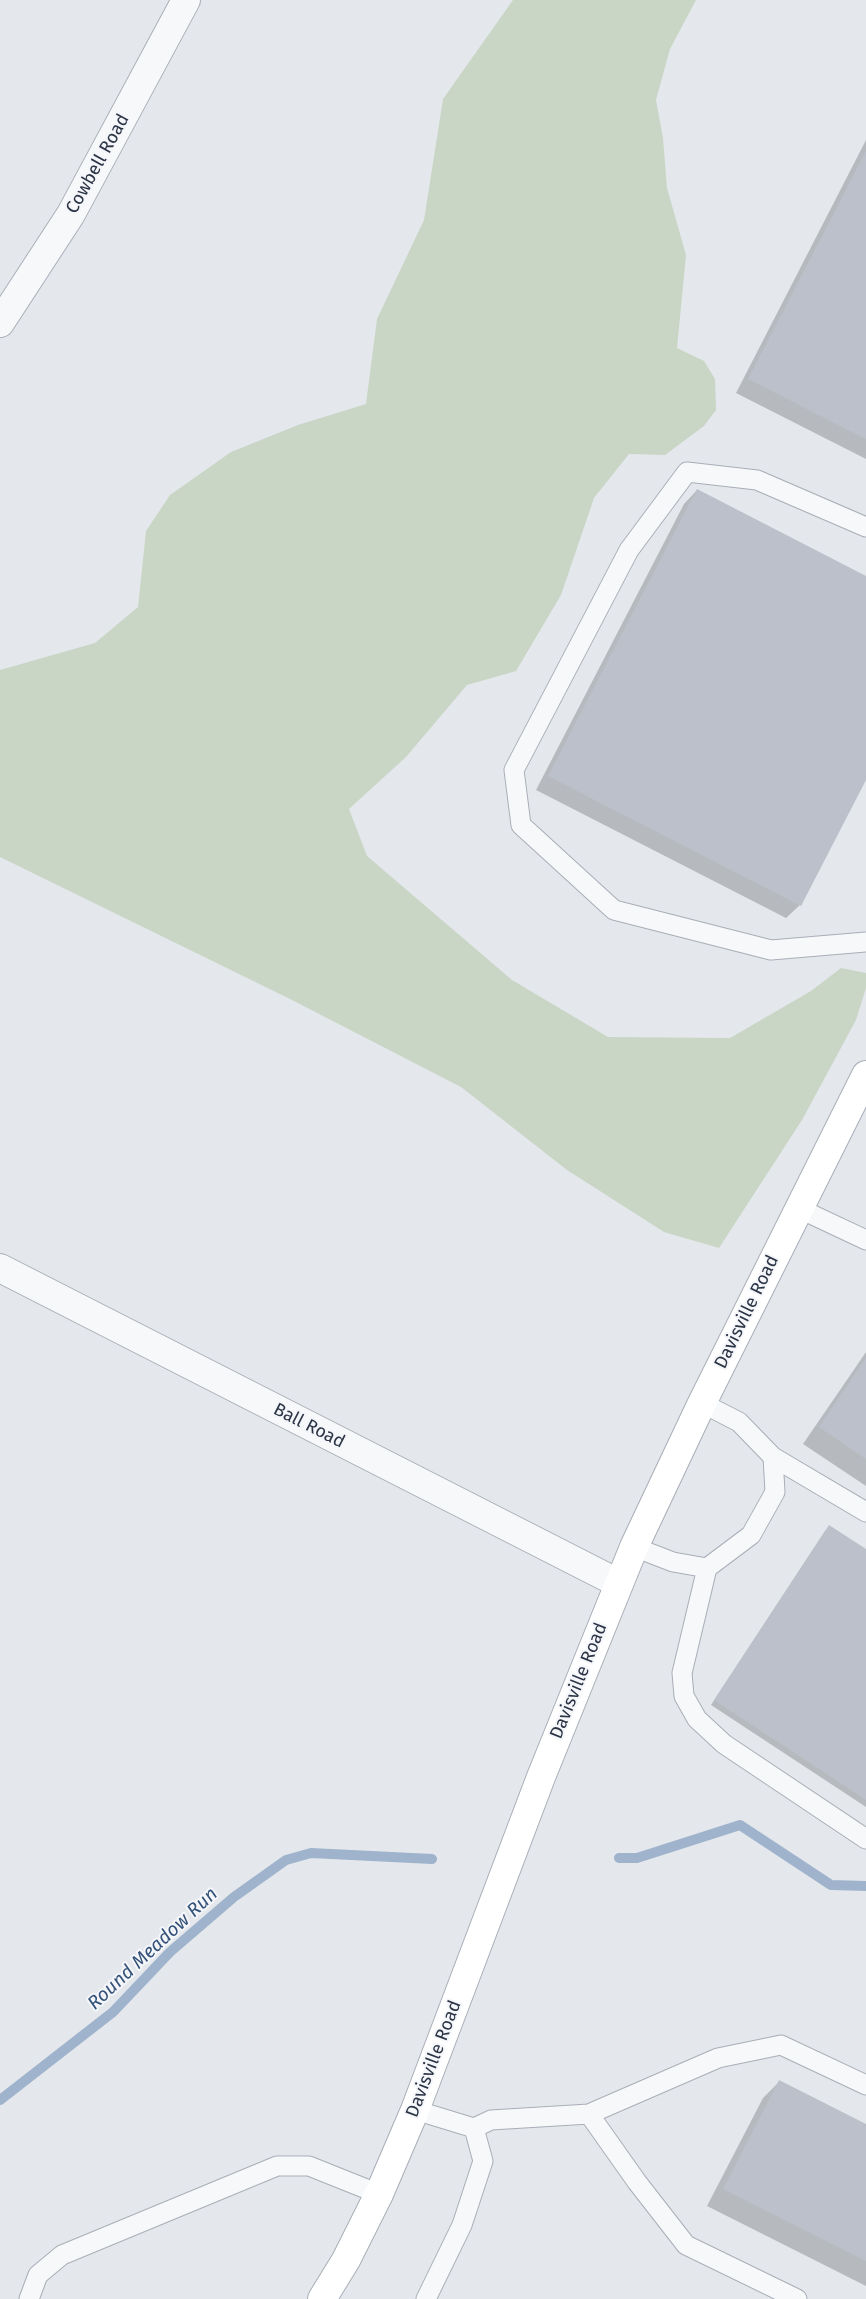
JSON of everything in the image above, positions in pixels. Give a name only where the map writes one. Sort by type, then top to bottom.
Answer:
[{"type":"street","name":"Cowbell Road","points":[[0,323],[71,214],[186,0]]},
{"type":"street","name":"Davisville Road","points":[[322,2299],[346,2260],[379,2194],[415,2110],[541,1777],[618,1583],[702,1402],[866,1075]]},
{"type":"street","name":"Ball Road","points":[[0,1268],[618,1583]]},
{"type":"lane","points":[[866,527],[757,480],[687,472],[629,550],[514,770],[522,825],[614,910],[771,950],[866,942]]},
{"type":"lane","points":[[798,1208],[866,1240]]},
{"type":"lane","points":[[702,1402],[739,1422],[773,1457],[866,1512]]},
{"type":"lane","points":[[773,1457],[775,1492],[751,1535],[707,1568],[682,1673],[684,1696],[697,1719],[724,1744],[866,1839]]},
{"type":"lane","points":[[634,1548],[673,1562],[707,1568]]},
{"type":"lane","points":[[415,2110],[474,2128],[491,2120],[589,2114],[718,2058],[781,2045],[866,2085]]},
{"type":"lane","points":[[589,2114],[637,2182],[686,2245],[797,2299]]},
{"type":"lane","points":[[426,2299],[462,2225],[483,2161],[474,2128]]},
{"type":"lane","points":[[29,2299],[38,2275],[62,2255],[277,2166],[309,2166],[379,2194]]},
{"type":"green space","points":[[513,0],[696,0],[670,49],[656,100],[663,138],[667,188],[686,255],[677,348],[704,361],[715,379],[716,410],[704,426],[665,455],[629,454],[594,498],[561,595],[516,671],[467,685],[406,757],[349,809],[367,856],[512,980],[608,1037],[730,1038],[811,991],[841,968],[866,973],[866,988],[856,1020],[802,1120],[719,1248],[664,1232],[567,1170],[461,1087],[290,999],[0,857],[0,670],[95,643],[138,607],[146,531],[170,495],[231,452],[298,425],[366,404],[377,319],[424,220],[443,99]]},
{"type":"building","points":[[866,151],[866,439],[748,379]]},
{"type":"building","points":[[697,489],[866,576],[866,780],[801,906],[548,776]]},
{"type":"building","points":[[866,1358],[866,1459],[819,1427]]},
{"type":"building","points":[[829,1525],[866,1549],[866,1800],[714,1700]]},
{"type":"building","points":[[779,2080],[866,2124],[866,2261],[723,2189]]},
{"type":"waterway","name":"Round Meadow Run","points":[[619,1858],[637,1858],[740,1825],[831,1885],[866,1886]]},
{"type":"waterway","name":"Round Meadow Run","points":[[0,2100],[113,2012],[170,1952],[234,1897],[286,1860],[311,1853],[432,1859]]}]
